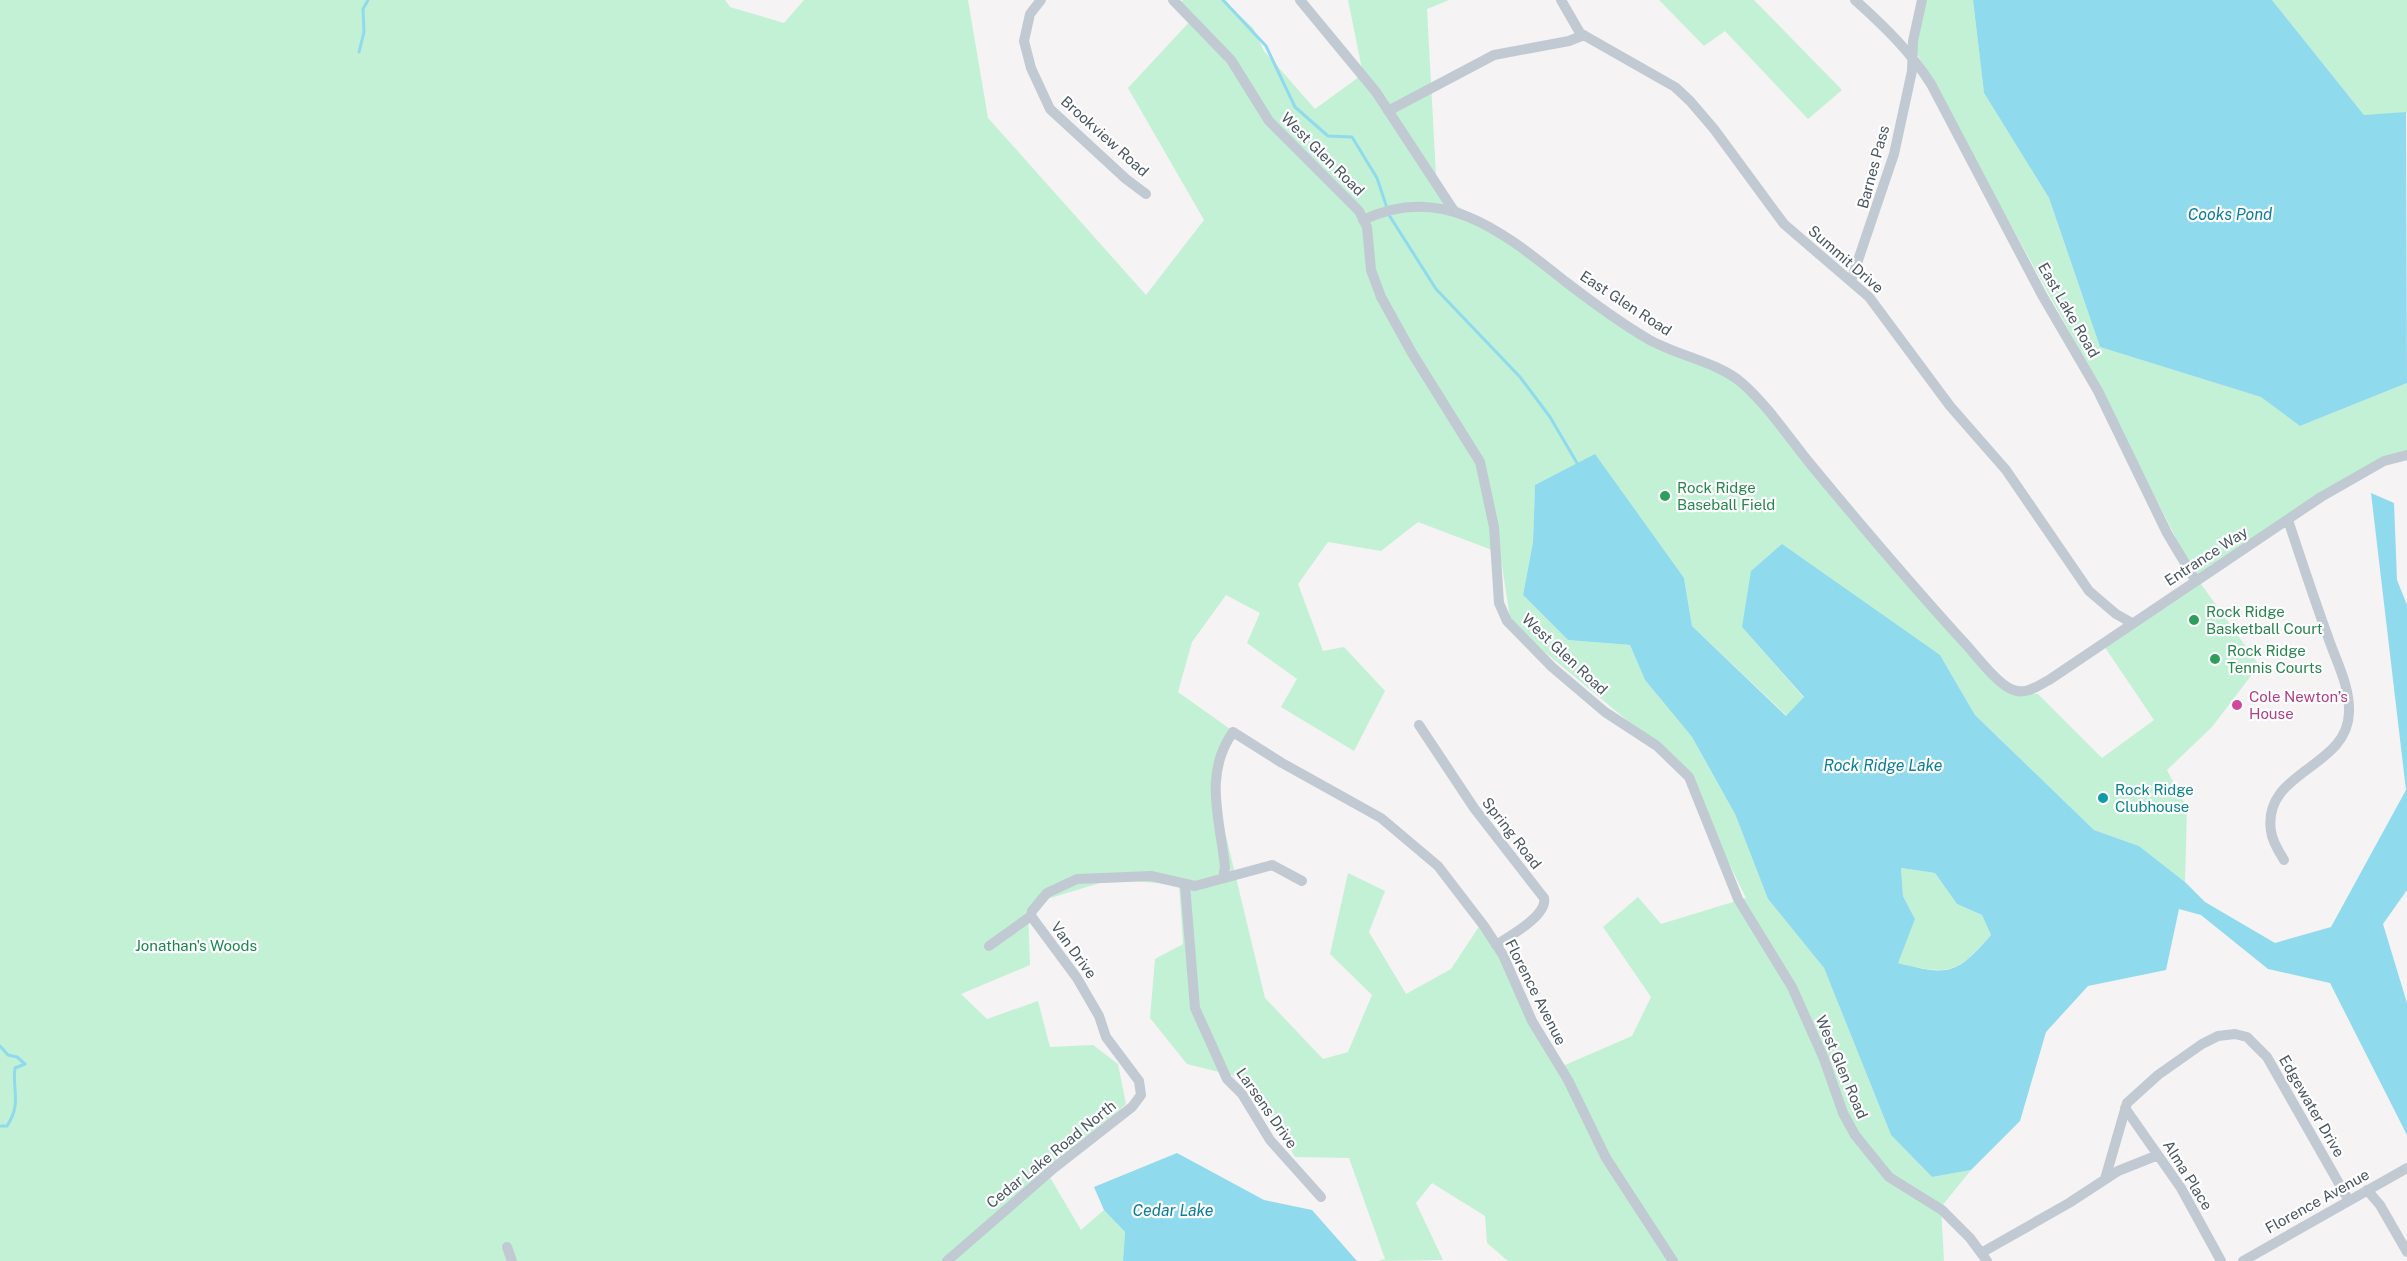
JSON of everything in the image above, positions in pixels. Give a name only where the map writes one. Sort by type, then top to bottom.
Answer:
[{"type":"street","name":"Brookview Road","points":[[1041,0],[1030,14],[1024,41],[1031,68],[1050,110],[1126,179],[1146,194]]},
{"type":"street","name":"West Glen Road","points":[[1173,0],[1231,60],[1269,121],[1359,211],[1367,227],[1371,270],[1381,297],[1412,353],[1480,462],[1494,527],[1500,603],[1507,621],[1552,667],[1605,712],[1657,746],[1689,777],[1738,899],[1792,987],[1824,1059],[1843,1113],[1855,1134],[1889,1178],[1942,1210],[1984,1257]]},
{"type":"street","points":[[1300,0],[1348,55],[1454,211]]},
{"type":"street","name":"Summit Drive","points":[[1561,0],[1584,35],[1675,87],[1690,101],[1714,129],[1784,224],[1869,297],[1950,406],[2006,470],[2089,591],[2116,615],[2132,623]]},
{"type":"street","name":"East Lake Road","points":[[1855,0],[1913,57],[1931,84],[2042,295],[2098,391],[2167,533],[2195,580]]},
{"type":"street","name":"Barnes Pass","points":[[1851,281],[1894,154],[1912,71],[1922,0]]},
{"type":"street","points":[[1388,111],[1494,55],[1569,41],[1584,35]]},
{"type":"street","name":"East Glen Road","points":[[1363,220],[1392,208],[1425,207],[1454,211],[1480,220],[1512,239],[1593,303],[1648,339],[1680,355],[1717,368],[1740,381],[1762,402],[1809,463],[1923,597],[2010,689],[2026,691]]},
{"type":"street","name":"Entrance Way","points":[[2026,691],[2049,680],[2321,496],[2384,461],[2407,455]]},
{"type":"street","points":[[2284,860],[2271,834],[2270,814],[2276,798],[2286,785],[2339,742],[2346,728],[2349,713],[2343,676],[2288,520]]},
{"type":"street","name":"Spring Road","points":[[1419,725],[1474,808],[1544,898],[1542,911],[1522,929],[1496,945]]},
{"type":"street","name":"Florence Avenue","points":[[1223,878],[1225,867],[1215,773],[1221,750],[1233,732],[1282,763],[1380,818],[1411,841],[1438,866],[1496,945],[1532,1021],[1568,1080],[1606,1158],[1673,1261]]},
{"type":"street","name":"Van Drive","points":[[1123,1060],[1106,1037],[1099,1016],[1077,978],[1031,916],[1032,911],[1047,893],[1077,879],[1151,876],[1195,886],[1272,865],[1302,881]]},
{"type":"street","name":"Larsens Drive","points":[[1185,885],[1190,918],[1189,956],[1195,1008],[1227,1079],[1242,1094],[1270,1140],[1321,1197]]},
{"type":"street","points":[[989,946],[1031,916]]},
{"type":"street","name":"Edgewater Drive","points":[[2105,1179],[2125,1108],[2138,1091],[2202,1044],[2218,1036],[2235,1034],[2247,1037],[2258,1045],[2280,1077],[2349,1201]]},
{"type":"street","name":"Cedar Lake Road North","points":[[947,1261],[1054,1168],[1132,1107],[1141,1095],[1141,1086],[1123,1060]]},
{"type":"street","name":"Alma Place","points":[[2125,1108],[2181,1188],[2221,1261]]},
{"type":"street","points":[[1984,1257],[2105,1179],[2158,1155]]},
{"type":"street","name":"Florence Avenue","points":[[2242,1261],[2407,1168]]},
{"type":"street","points":[[2367,1190],[2380,1205],[2407,1252]]},
{"type":"street","points":[[507,1247],[512,1261]]},
{"type":"green space","name":"Jonathan's Woods","points":[[0,0],[725,0],[730,7],[784,23],[804,0],[968,0],[988,118],[1146,295],[1204,220],[1128,88],[1193,18],[1179,4],[1183,0],[1223,0],[1253,28],[1264,51],[1315,109],[1363,74],[1348,0],[1449,0],[1427,9],[1437,194],[1536,253],[1633,330],[1742,380],[2012,692],[2038,694],[2102,758],[2154,720],[2104,646],[2199,583],[2086,362],[1915,50],[1925,0],[1973,0],[1984,93],[2049,198],[2100,347],[2262,397],[2300,426],[2407,383],[2407,459],[2385,459],[2201,584],[2259,665],[2212,727],[2167,770],[2187,808],[2185,882],[2139,846],[2094,830],[1975,715],[1940,655],[1742,627],[1804,698],[1787,716],[1692,626],[1684,578],[1535,485],[1533,542],[1523,595],[1568,640],[1630,645],[1645,680],[1692,737],[1735,814],[1768,899],[1824,968],[1891,1135],[1932,1177],[1971,1170],[1941,1207],[1944,1261],[1508,1261],[1487,1243],[1485,1216],[1432,1183],[1416,1203],[1443,1260],[1378,1261],[1385,1259],[1349,1158],[1295,1157],[1247,1079],[1187,1064],[1150,1018],[1155,959],[1183,944],[1179,885],[1134,881],[1100,883],[1034,903],[1028,909],[1030,965],[961,994],[987,1019],[1038,1001],[1050,1047],[1093,1045],[1118,1064],[1126,1104],[1048,1174],[1081,1230],[1104,1210],[1125,1232],[1123,1261],[0,1261]],"holes":[[[1418,522],[1500,553],[1511,624],[1681,765],[1746,898],[1661,924],[1638,897],[1603,927],[1651,997],[1632,1036],[1558,1068],[1482,922],[1451,969],[1406,994],[1369,932],[1385,891],[1348,873],[1330,954],[1372,995],[1348,1052],[1323,1059],[1265,998],[1217,799],[1230,729],[1178,692],[1192,642],[1226,595],[1260,613],[1247,643],[1297,679],[1281,707],[1354,751],[1385,691],[1344,647],[1323,651],[1298,584],[1328,542],[1381,551]]]},
{"type":"green space","points":[[1659,0],[1754,0],[1842,90],[1808,119],[1725,31],[1704,46]]},
{"type":"green space","points":[[2272,0],[2407,0],[2407,114],[2364,115]]},
{"type":"green space","points":[[1901,868],[1935,873],[1957,904],[1982,915],[1991,935],[1959,965],[1941,970],[1897,963],[1915,919],[1903,896]]},
{"type":"water","name":"Cooks Pond","points":[[1973,0],[2272,0],[2364,115],[2406,112],[2407,383],[2300,426],[2261,397],[2100,347],[2049,198],[1984,93]]},
{"type":"water","name":"Rock Ridge Lake","points":[[1595,454],[1684,578],[1692,626],[1786,716],[1804,697],[1742,627],[1751,571],[1782,544],[1940,655],[1975,715],[2094,830],[2139,846],[2185,882],[2205,902],[2275,943],[2331,927],[2406,790],[2371,493],[2394,503],[2397,580],[2407,605],[2407,890],[2383,924],[2407,1003],[2407,1135],[2330,983],[2268,969],[2201,915],[2179,909],[2166,970],[2088,986],[2046,1032],[2020,1121],[1971,1170],[1932,1177],[1891,1135],[1824,968],[1768,899],[1735,814],[1692,737],[1645,680],[1630,645],[1568,640],[1523,595],[1533,542],[1535,485]],"holes":[[[1901,868],[1935,873],[1957,904],[1982,915],[1991,935],[1969,958],[1950,969],[1929,970],[1898,963],[1915,919],[1903,896]]]},
{"type":"water","name":"Cedar Lake","points":[[1177,1153],[1264,1200],[1312,1210],[1357,1261],[1123,1261],[1125,1232],[1104,1210],[1094,1187]]},
{"type":"waterway","points":[[359,52],[364,32],[363,9],[368,0]]},
{"type":"waterway","points":[[1223,0],[1266,46],[1295,107],[1328,136],[1352,137],[1377,178],[1387,208]]},
{"type":"waterway","points":[[1389,215],[1436,289],[1520,377],[1550,417],[1577,463]]},
{"type":"waterway","points":[[0,1046],[8,1055],[17,1057],[25,1064],[15,1068],[16,1097],[12,1118],[7,1126],[0,1126]]},
{"type":"place","name":"Rock Ridge Baseball Field","points":[[1665,496]]},
{"type":"place","name":"Rock Ridge Basketball Court","points":[[2194,620]]},
{"type":"place","name":"Rock Ridge Tennis Courts","points":[[2215,659]]},
{"type":"place","name":"Cole Newton’s House","points":[[2237,705]]},
{"type":"place","name":"Rock Ridge Clubhouse","points":[[2103,798]]}]
